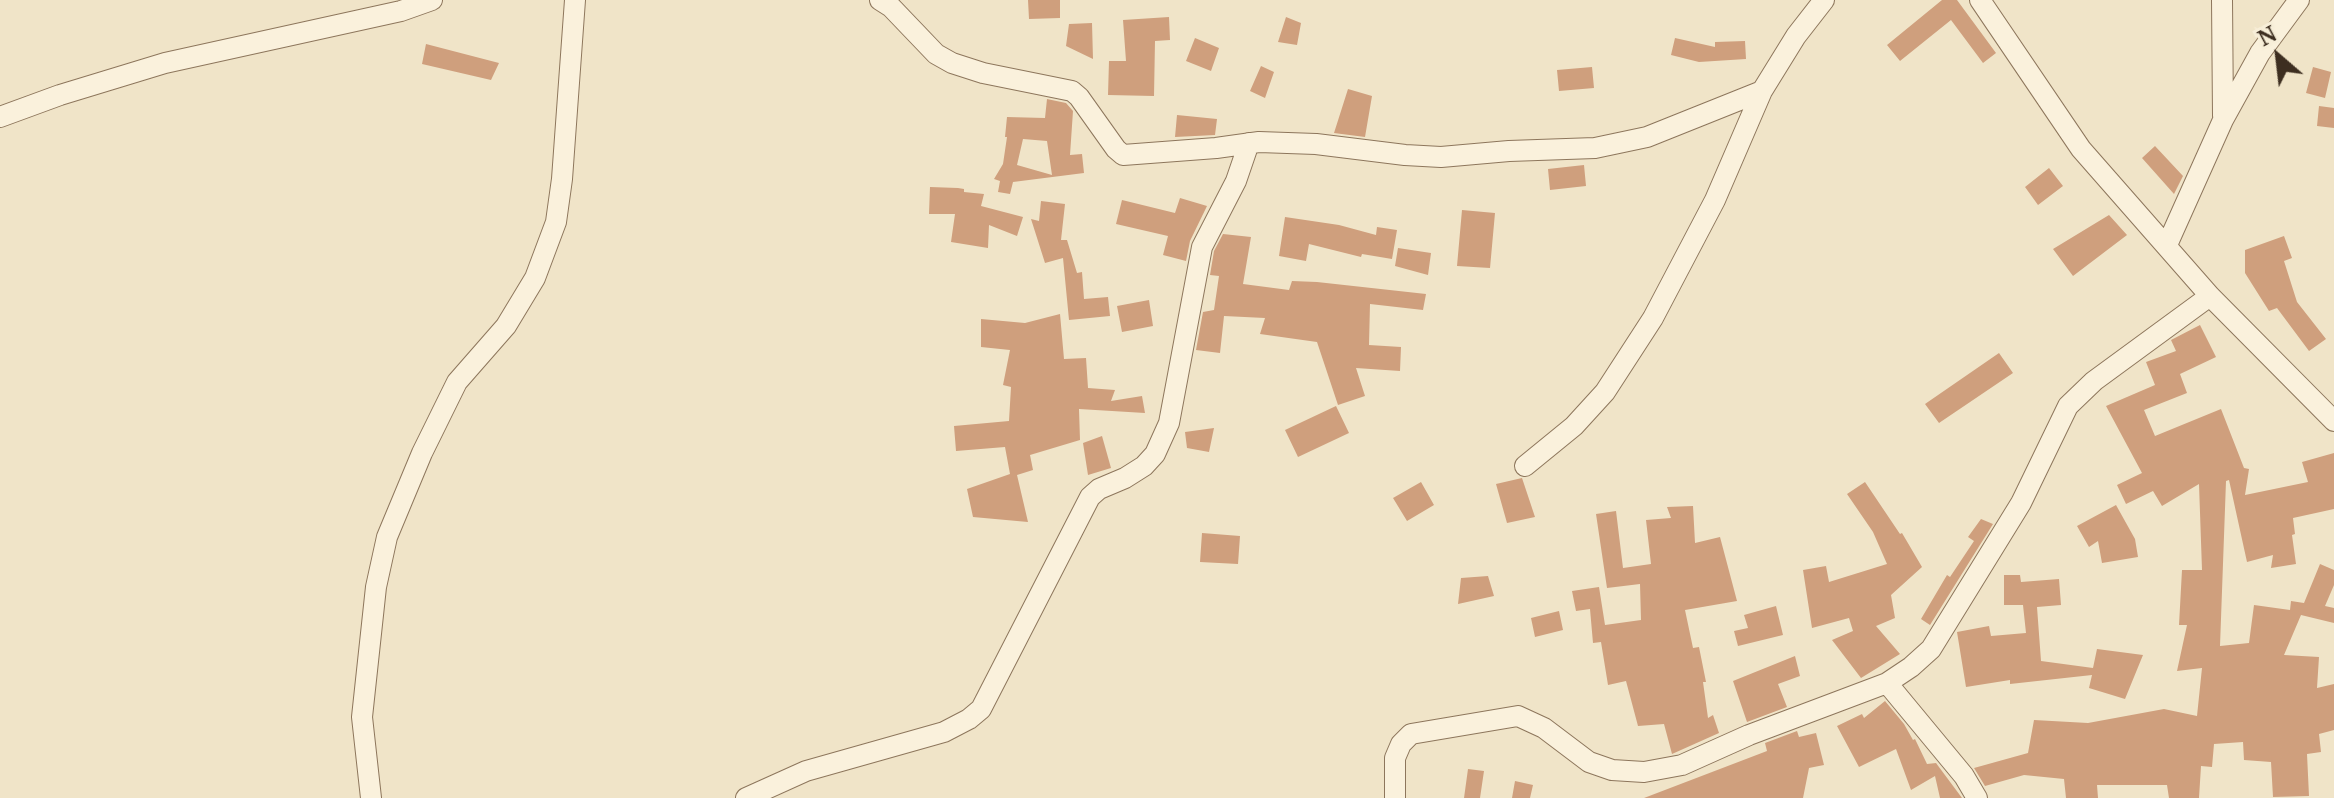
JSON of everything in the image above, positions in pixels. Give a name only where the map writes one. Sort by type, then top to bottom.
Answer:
[{"type":"street","points":[[0,117],[165,63],[401,11],[432,0]]},
{"type":"street","points":[[371,798],[362,717],[376,587],[387,537],[422,453],[457,382],[506,326],[535,278],[556,222],[575,0]]},
{"type":"street","points":[[880,0],[891,7],[936,54],[952,63],[983,73],[1072,91],[1123,155],[1249,143],[1316,144],[1441,157],[1595,148],[1647,137],[1762,91]]},
{"type":"street","points":[[1525,466],[1593,408],[1653,318],[1715,200],[1762,91],[1796,36],[1824,0]]},
{"type":"street","points":[[1980,0],[2081,149],[2210,296],[2334,421]]},
{"type":"street","points":[[2222,0],[2223,120]]},
{"type":"street","points":[[2167,245],[2223,120],[2260,53],[2299,0]]},
{"type":"street","points":[[746,798],[806,771],[944,732],[981,709],[1090,497],[1099,489],[1144,466],[1155,454],[1169,423],[1202,247],[1236,181],[1249,143]]},
{"type":"street","points":[[1395,798],[1395,758],[1401,744],[1411,734],[1518,716],[1544,728],[1589,762],[1612,770],[1644,772],[1682,765],[1749,735],[1887,683],[1931,649],[2021,503],[2068,406],[2094,381],[2210,296]]},
{"type":"street","points":[[1887,683],[1964,776],[1977,798]]},
{"type":"building","points":[[1028,0],[1060,0],[1060,18],[1029,19]]},
{"type":"building","points":[[1942,0],[1957,0],[1996,53],[1983,63],[1951,20],[1900,61],[1887,45]]},
{"type":"building","points":[[1169,17],[1170,40],[1155,41],[1154,96],[1108,95],[1109,61],[1126,61],[1123,20]]},
{"type":"building","points":[[1286,17],[1301,23],[1297,45],[1278,42]]},
{"type":"building","points":[[1092,23],[1093,59],[1066,46],[1069,24]]},
{"type":"building","points":[[1195,38],[1219,48],[1211,71],[1186,61]]},
{"type":"building","points":[[1675,38],[1715,47],[1715,42],[1745,41],[1746,59],[1699,62],[1671,55]]},
{"type":"building","points":[[426,44],[499,63],[491,80],[422,64]]},
{"type":"building","points":[[1261,66],[1274,72],[1265,98],[1250,91]]},
{"type":"building","points":[[1592,67],[1594,88],[1559,91],[1557,70]]},
{"type":"building","points":[[2313,67],[2331,72],[2325,98],[2306,93]]},
{"type":"building","points":[[1348,89],[1372,96],[1365,137],[1334,133]]},
{"type":"building","points":[[1047,99],[1066,103],[1073,111],[1070,155],[1082,154],[1084,173],[1013,182],[1010,194],[998,192],[1000,181],[994,179],[1003,164],[1007,117],[1045,118]],"holes":[[[1023,139],[1047,141],[1052,175],[1017,165]]]},
{"type":"building","points":[[2319,106],[2334,108],[2334,128],[2317,126]]},
{"type":"building","points":[[1177,115],[1217,119],[1215,135],[1175,137]]},
{"type":"building","points":[[2155,146],[2183,176],[2174,194],[2142,158]]},
{"type":"building","points":[[1584,165],[1586,186],[1550,190],[1548,169]]},
{"type":"building","points":[[2049,168],[2063,186],[2038,205],[2025,187]]},
{"type":"building","points":[[930,187],[958,188],[964,189],[964,192],[984,194],[981,206],[1023,217],[1017,236],[989,225],[988,248],[951,242],[955,214],[929,214]]},
{"type":"building","points":[[1180,198],[1207,206],[1190,241],[1186,261],[1163,255],[1168,236],[1116,224],[1122,200],[1175,213]]},
{"type":"building","points":[[1041,201],[1065,204],[1061,240],[1067,240],[1077,273],[1082,272],[1084,299],[1108,297],[1110,316],[1069,320],[1063,258],[1045,263],[1031,219],[1039,221]]},
{"type":"building","points":[[1462,210],[1495,213],[1490,268],[1457,266]]},
{"type":"building","points":[[2109,215],[2127,235],[2073,276],[2053,249]]},
{"type":"building","points":[[1285,217],[1339,225],[1376,235],[1377,227],[1397,230],[1392,259],[1362,254],[1361,257],[1309,244],[1306,261],[1279,256]]},
{"type":"building","points":[[1223,234],[1251,237],[1243,284],[1289,290],[1292,281],[1317,282],[1426,294],[1423,310],[1370,304],[1369,345],[1401,347],[1400,371],[1356,368],[1365,396],[1338,405],[1317,342],[1260,334],[1265,318],[1224,316],[1220,353],[1196,350],[1203,312],[1214,310],[1219,276],[1210,275],[1214,251]]},
{"type":"building","points":[[2284,236],[2292,258],[2284,261],[2297,302],[2326,339],[2309,351],[2277,308],[2269,311],[2245,273],[2245,250]]},
{"type":"building","points":[[1398,248],[1431,253],[1428,275],[1395,266]]},
{"type":"building","points":[[1149,300],[1153,326],[1122,332],[1117,306]]},
{"type":"building","points":[[1060,314],[1064,359],[1086,358],[1088,388],[1115,390],[1111,401],[1142,396],[1145,413],[1079,409],[1080,440],[1030,455],[1033,470],[1017,475],[1028,522],[973,517],[967,489],[1010,474],[1005,447],[956,451],[954,426],[1009,421],[1011,387],[1003,385],[1010,350],[981,347],[981,319],[1025,323]]},
{"type":"building","points":[[2200,325],[2216,357],[2180,374],[2187,393],[2144,410],[2155,436],[2221,409],[2244,468],[2249,469],[2245,495],[2308,482],[2302,462],[2334,453],[2334,509],[2293,518],[2296,564],[2271,568],[2273,555],[2247,562],[2229,480],[2226,481],[2220,646],[2249,643],[2254,605],[2290,610],[2291,601],[2304,603],[2320,564],[2334,570],[2334,585],[2325,606],[2334,608],[2334,623],[2301,615],[2284,655],[2319,657],[2317,688],[2334,684],[2334,730],[2319,734],[2321,752],[2307,754],[2309,796],[2273,797],[2271,762],[2244,760],[2243,742],[2214,744],[2212,767],[2201,766],[2199,798],[2169,798],[2167,785],[2097,785],[2098,798],[2066,798],[2064,779],[2024,775],[1985,786],[1974,768],[2028,753],[2034,720],[2088,723],[2164,709],[2197,716],[2202,668],[2177,671],[2187,625],[2179,625],[2182,570],[2202,570],[2199,484],[2162,506],[2153,491],[2126,504],[2117,485],[2142,473],[2106,406],[2155,385],[2146,362],[2176,351],[2171,340]]},
{"type":"building","points":[[1999,353],[2013,373],[1939,423],[1925,404]]},
{"type":"building","points":[[1336,406],[1349,433],[1298,457],[1285,430]]},
{"type":"building","points":[[1214,428],[1209,452],[1187,448],[1185,432]]},
{"type":"building","points":[[1102,436],[1111,468],[1088,475],[1083,443]]},
{"type":"building","points":[[1522,478],[1535,517],[1507,523],[1496,484]]},
{"type":"building","points":[[1421,482],[1434,505],[1407,521],[1393,498]]},
{"type":"building","points":[[1865,482],[1922,567],[1891,595],[1895,618],[1876,626],[1900,654],[1861,678],[1832,640],[1853,631],[1849,618],[1812,628],[1803,570],[1826,566],[1829,582],[1887,564],[1873,532],[1847,494]]},
{"type":"building","points":[[2116,505],[2135,539],[2138,557],[2102,563],[2098,541],[2089,547],[2077,526]]},
{"type":"building","points":[[1693,506],[1695,543],[1720,537],[1737,601],[1685,610],[1693,648],[1699,647],[1706,682],[1703,682],[1708,718],[1713,715],[1719,733],[1672,754],[1664,724],[1638,726],[1626,681],[1608,685],[1601,642],[1593,643],[1590,609],[1576,611],[1572,591],[1599,587],[1605,625],[1641,620],[1640,584],[1607,588],[1596,514],[1616,511],[1623,568],[1651,564],[1646,520],[1671,518],[1667,507]]},
{"type":"building","points":[[1981,519],[1993,524],[1930,625],[1921,619],[1947,575],[1950,577],[1974,541],[1968,537]]},
{"type":"building","points":[[1202,533],[1240,536],[1238,564],[1200,562]]},
{"type":"building","points":[[2004,575],[2020,575],[2021,582],[2059,579],[2061,605],[2037,607],[2041,661],[2093,668],[2097,649],[2143,655],[2125,699],[2089,688],[2092,675],[2010,684],[2010,680],[1966,687],[1957,632],[1989,626],[1991,636],[2026,633],[2023,605],[2004,605]]},
{"type":"building","points":[[1488,576],[1494,596],[1458,604],[1461,578]]},
{"type":"building","points":[[1776,606],[1783,635],[1738,646],[1734,631],[1748,628],[1744,615]]},
{"type":"building","points":[[1559,611],[1563,630],[1535,637],[1531,618]]},
{"type":"building","points":[[1795,656],[1800,676],[1778,684],[1787,707],[1747,722],[1733,681]]},
{"type":"building","points":[[1885,701],[1915,739],[1927,764],[1936,763],[1962,798],[1940,798],[1935,776],[1911,790],[1896,749],[1859,767],[1837,726],[1862,714],[1864,718]]},
{"type":"building","points":[[1797,731],[1799,737],[1816,733],[1824,765],[1809,768],[1803,798],[1644,798],[1767,751],[1765,743]]},
{"type":"building","points":[[1468,769],[1484,771],[1480,798],[1464,798]]},
{"type":"building","points":[[1515,781],[1533,785],[1530,798],[1512,798]]}]
